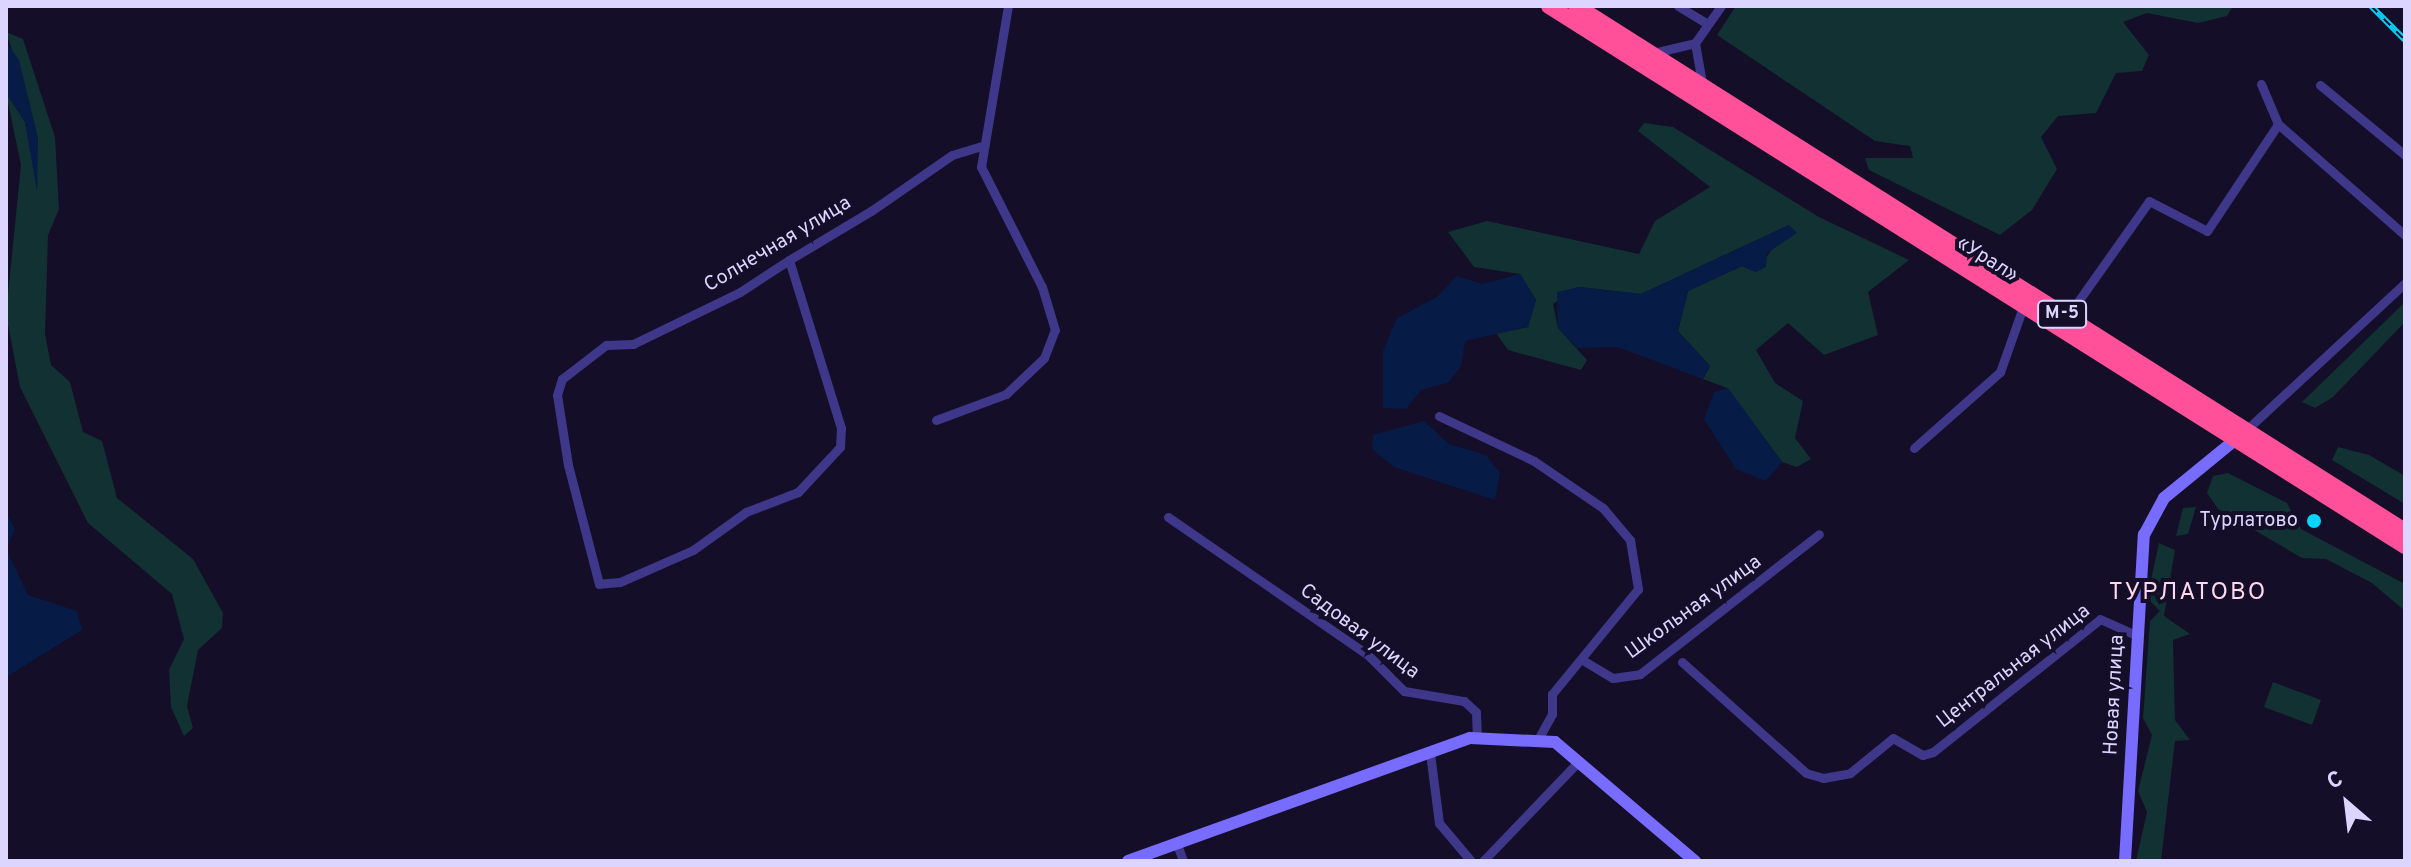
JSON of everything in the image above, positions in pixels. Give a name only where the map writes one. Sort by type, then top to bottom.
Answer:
[{"type":"highway","name":"«Урал»","points":[[1549,6],[2213,427],[2240,436],[2405,531]]},
{"type":"highway","name":"«Урал»","points":[[1576,6],[2067,317],[2405,546]]},
{"type":"street","points":[[936,420],[1006,394],[1044,358],[1055,330],[1042,287],[983,182],[982,146],[1008,6]]},
{"type":"street","points":[[1678,6],[1708,24]]},
{"type":"street","points":[[1653,53],[1695,43],[1721,6]]},
{"type":"street","points":[[1695,43],[1703,85]]},
{"type":"street","points":[[2261,84],[2278,124],[2405,235]]},
{"type":"street","points":[[2320,85],[2405,155]]},
{"type":"street","points":[[2067,317],[2149,201],[2207,231],[2278,124]]},
{"type":"street","name":"Солнечная улица","points":[[789,260],[843,439],[827,469],[798,492],[746,512],[693,550],[604,586],[587,552],[557,395],[562,379],[606,345],[633,344],[789,260],[952,155],[982,146]]},
{"type":"street","points":[[2240,436],[2405,283]]},
{"type":"street","points":[[1914,448],[2000,372],[2023,307]]},
{"type":"street","name":"Школьная улица","points":[[1439,416],[1534,461],[1603,508],[1630,540],[1638,589],[1552,694],[1552,714],[1537,741]]},
{"type":"street","points":[[2213,427],[2218,454]]},
{"type":"street","name":"Новая улица","points":[[2125,861],[2138,636],[2151,514],[2240,436]]},
{"type":"street","name":"Садовая улица","points":[[1168,517],[1368,655],[1404,691],[1464,701],[1476,712],[1477,738]]},
{"type":"street","name":"Школьная улица","points":[[1581,659],[1613,678],[1640,674],[1819,534]]},
{"type":"street","name":"Центральная улица","points":[[1682,662],[1806,773],[1823,778],[1850,773],[1893,738],[1923,755],[1933,752],[2100,619],[2138,636]]},
{"type":"street","points":[[1128,861],[1178,847],[1477,738],[1555,742],[1695,861]]},
{"type":"street","points":[[1430,753],[1439,823],[1471,861]]},
{"type":"street","points":[[1483,861],[1578,762]]},
{"type":"street","points":[[1178,847],[1183,861]]},
{"type":"green space","points":[[1736,6],[2233,6],[2227,16],[2198,23],[2147,13],[2123,22],[2149,55],[2142,71],[2116,73],[2096,113],[2058,116],[2041,137],[2057,169],[2032,210],[2000,235],[1869,170],[1865,158],[1913,158],[1910,146],[1875,141],[1717,35]]},
{"type":"green space","points":[[6,32],[23,39],[55,137],[59,209],[48,235],[45,334],[51,365],[70,382],[83,432],[102,441],[117,498],[193,559],[223,613],[222,628],[198,650],[187,706],[193,728],[184,736],[171,707],[169,670],[184,639],[172,594],[88,523],[20,387],[6,314],[21,165],[6,93],[25,122],[38,188],[30,105]]},
{"type":"green space","points":[[1644,123],[1673,127],[1819,217],[1909,260],[1868,292],[1878,335],[1824,355],[1788,323],[1756,350],[1775,383],[1803,401],[1795,438],[1811,459],[1797,467],[1782,462],[1727,388],[1703,379],[1710,366],[1678,331],[1688,291],[1742,266],[1756,272],[1789,225],[1641,294],[1579,287],[1553,304],[1558,328],[1587,360],[1581,370],[1508,350],[1496,333],[1528,327],[1536,300],[1520,274],[1474,267],[1448,232],[1487,221],[1639,254],[1655,221],[1710,187],[1638,131]]},
{"type":"green space","points":[[2405,302],[2405,322],[2333,397],[2315,408],[2302,402]]},
{"type":"green space","points":[[2338,447],[2369,455],[2405,476],[2405,504],[2332,460]]},
{"type":"green space","points":[[2228,473],[2287,503],[2301,529],[2405,584],[2405,611],[2372,583],[2326,559],[2302,558],[2218,509],[2207,493],[2213,476]]},
{"type":"green space","points":[[2196,507],[2188,534],[2176,536],[2183,508]]},
{"type":"green space","points":[[2159,543],[2175,550],[2164,616],[2190,634],[2173,640],[2175,720],[2190,740],[2175,741],[2161,861],[2136,861],[2147,812],[2138,791],[2152,735],[2143,718],[2150,621],[2160,611],[2147,598]]},
{"type":"green space","points":[[2273,682],[2321,700],[2312,725],[2264,707]]},
{"type":"water","points":[[6,42],[19,60],[38,138],[37,191],[25,122],[6,93]]},
{"type":"water","points":[[1789,225],[1797,233],[1767,253],[1766,267],[1756,272],[1742,266],[1688,291],[1678,331],[1710,366],[1703,379],[1618,347],[1577,348],[1558,328],[1557,292],[1579,287],[1641,294]]},
{"type":"water","points":[[1520,274],[1536,300],[1528,327],[1465,341],[1461,366],[1449,382],[1421,390],[1406,409],[1383,408],[1383,351],[1397,318],[1437,297],[1457,276],[1482,284]]},
{"type":"water","points":[[1728,388],[1782,462],[1766,481],[1736,469],[1704,419],[1714,392]]},
{"type":"water","points":[[1424,421],[1449,444],[1486,455],[1500,473],[1495,500],[1394,467],[1372,449],[1373,435]]},
{"type":"water","points":[[6,512],[15,529],[6,549]]},
{"type":"water","points":[[6,549],[28,595],[77,611],[82,630],[6,677]]},
{"type":"railway","points":[[2371,6],[2405,40]]},
{"type":"place","name":"Турлатово","points":[[2314,521]]},
{"type":"district","name":"ТУРЛАТОВО","points":[[2188,594]]}]
